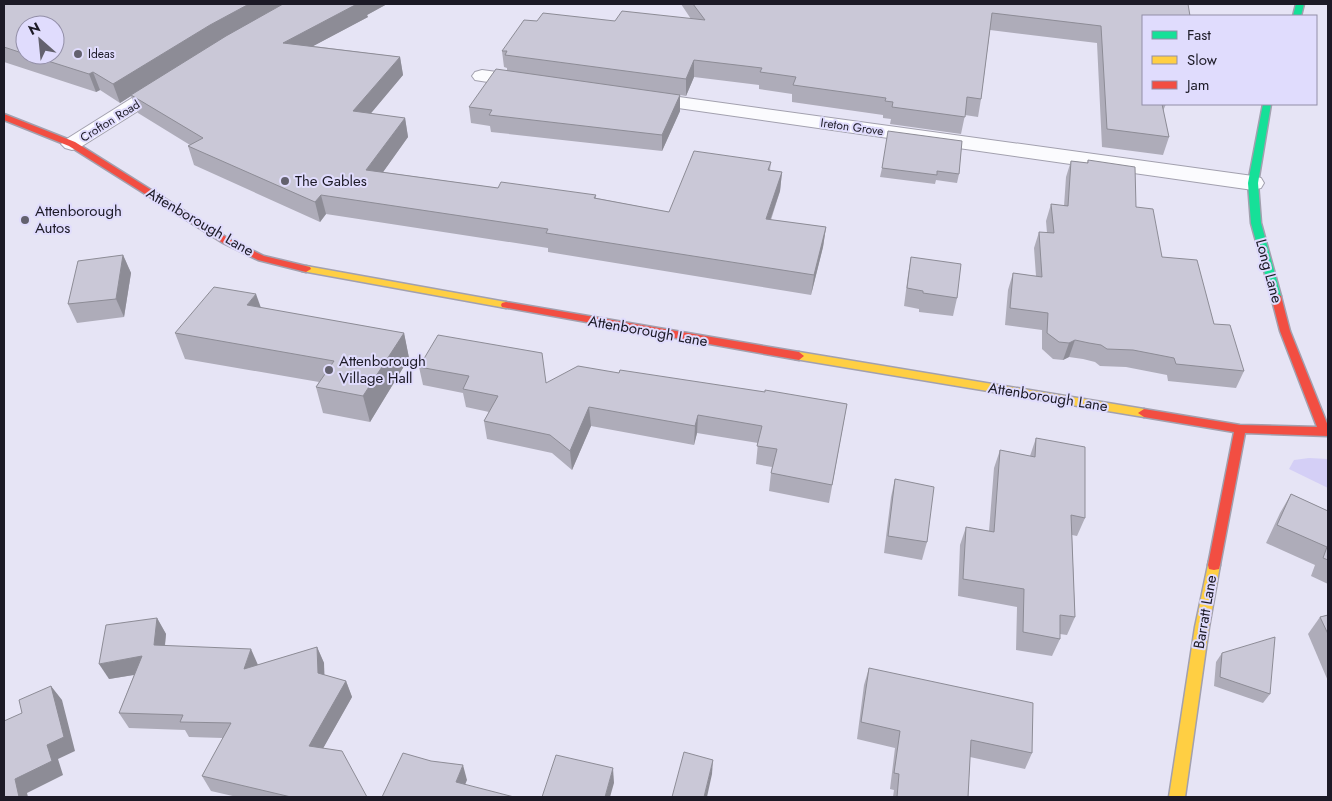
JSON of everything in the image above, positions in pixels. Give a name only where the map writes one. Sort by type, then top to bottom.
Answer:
[{"type":"street","name":"Crofton Road","points":[[72,144],[182,75]]},
{"type":"street","points":[[482,76],[541,84]]},
{"type":"street","name":"Ireton Grove","points":[[620,95],[1253,183]]},
{"type":"street","name":"Long Lane","points":[[1267,105],[1253,183],[1256,223],[1285,331],[1326,432]]},
{"type":"street","name":"Attenborough Lane","points":[[4,117],[72,144],[226,241],[261,258],[300,268],[723,344],[1240,429],[1326,432]]},
{"type":"street","name":"Barratt Lane","points":[[1177,797],[1202,627],[1240,429]]},
{"type":"shaded area","points":[[1309,458],[1328,459],[1328,488],[1289,469],[1294,460]]},
{"type":"building","points":[[4,4],[249,4],[210,25],[113,84],[93,72],[89,74],[61,65],[65,65],[65,15],[15,15],[15,51],[4,47]]},
{"type":"building","points":[[283,4],[357,4],[283,43],[400,57],[353,111],[405,118],[366,170],[498,188],[501,182],[596,195],[594,198],[669,212],[694,151],[771,162],[768,170],[782,172],[766,219],[826,227],[814,275],[546,233],[548,229],[321,195],[315,202],[188,146],[203,138],[131,95],[226,36]]},
{"type":"building","points":[[693,4],[1188,4],[1190,15],[1142,15],[1142,105],[1162,105],[1169,137],[1107,129],[1101,26],[992,13],[981,99],[967,97],[965,117],[892,107],[893,102],[885,101],[886,98],[793,85],[796,77],[760,72],[762,68],[694,60],[686,79],[505,55],[507,51],[502,51],[524,20],[537,21],[543,13],[615,21],[622,11],[705,20]]},
{"type":"building","points":[[496,69],[680,95],[662,135],[489,115],[492,110],[469,107]]},
{"type":"building","points":[[888,131],[962,141],[959,174],[937,171],[937,175],[882,168]]},
{"type":"building","points":[[1088,160],[1135,167],[1136,207],[1153,209],[1162,257],[1197,260],[1214,324],[1230,325],[1244,371],[1176,364],[1174,358],[1133,350],[1107,349],[1101,345],[1075,340],[1069,343],[1059,342],[1047,333],[1048,313],[1010,308],[1013,273],[1042,277],[1039,232],[1054,233],[1051,204],[1068,206],[1071,161],[1088,163]]},
{"type":"building","points":[[123,255],[116,299],[68,304],[78,261]]},
{"type":"building","points":[[911,257],[961,264],[957,298],[923,293],[923,291],[907,288]]},
{"type":"building","points":[[214,287],[256,294],[247,305],[404,333],[363,396],[316,387],[334,361],[175,333]]},
{"type":"building","points":[[438,335],[542,353],[546,383],[578,366],[619,373],[620,370],[765,392],[765,390],[847,404],[832,485],[771,473],[777,449],[757,446],[762,426],[698,415],[695,426],[589,407],[570,451],[550,435],[484,421],[498,396],[463,389],[469,376],[419,367]]},
{"type":"building","points":[[1036,438],[1085,447],[1085,518],[1071,515],[1075,617],[1060,615],[1060,639],[1023,632],[1024,589],[963,579],[966,527],[994,532],[1000,450],[1035,457]]},
{"type":"building","points":[[895,479],[934,487],[927,542],[888,536]]},
{"type":"building","points":[[1291,494],[1328,511],[1328,560],[1323,558],[1327,547],[1277,525]]},
{"type":"building","points":[[1328,615],[1328,634],[1320,617]]},
{"type":"building","points":[[157,618],[154,645],[251,649],[244,669],[317,647],[318,673],[346,681],[309,746],[342,751],[367,797],[291,797],[202,776],[231,723],[180,722],[183,715],[119,713],[142,656],[99,664],[106,625]]},
{"type":"building","points":[[1275,637],[1270,694],[1220,677],[1222,653]]},
{"type":"building","points":[[869,668],[1033,703],[1032,753],[971,740],[968,797],[897,797],[899,774],[894,773],[900,731],[861,722]]},
{"type":"building","points":[[51,686],[64,737],[47,745],[52,761],[15,779],[19,797],[4,797],[4,721],[22,713],[19,700]]},
{"type":"building","points":[[684,752],[713,760],[704,797],[672,797]]},
{"type":"building","points":[[403,753],[431,761],[463,765],[456,782],[514,797],[382,797]]},
{"type":"building","points":[[556,755],[613,768],[605,797],[542,797]]},
{"type":"traffic: fast","points":[[1297,15],[1300,4]]},
{"type":"traffic: fast","points":[[1267,105],[1253,183],[1256,223],[1276,296]]},
{"type":"traffic: slow","points":[[306,269],[506,305]]},
{"type":"traffic: slow","points":[[799,356],[1144,413]]},
{"type":"traffic: slow","points":[[1177,797],[1202,627],[1214,565]]},
{"type":"traffic: jam","points":[[4,117],[72,144],[226,241],[261,258],[306,269]]},
{"type":"traffic: jam","points":[[1276,296],[1285,331],[1325,432]]},
{"type":"traffic: jam","points":[[506,305],[799,356]]},
{"type":"traffic: jam","points":[[1144,413],[1240,429],[1328,432]]},
{"type":"traffic: jam","points":[[1214,565],[1240,429]]},
{"type":"place","name":"Ideas","points":[[78,54]]},
{"type":"place","name":"The Gables","points":[[285,181]]},
{"type":"place","name":"Attenborough Autos","points":[[25,220]]},
{"type":"place","name":"Attenborough Village Hall","points":[[329,370]]}]
